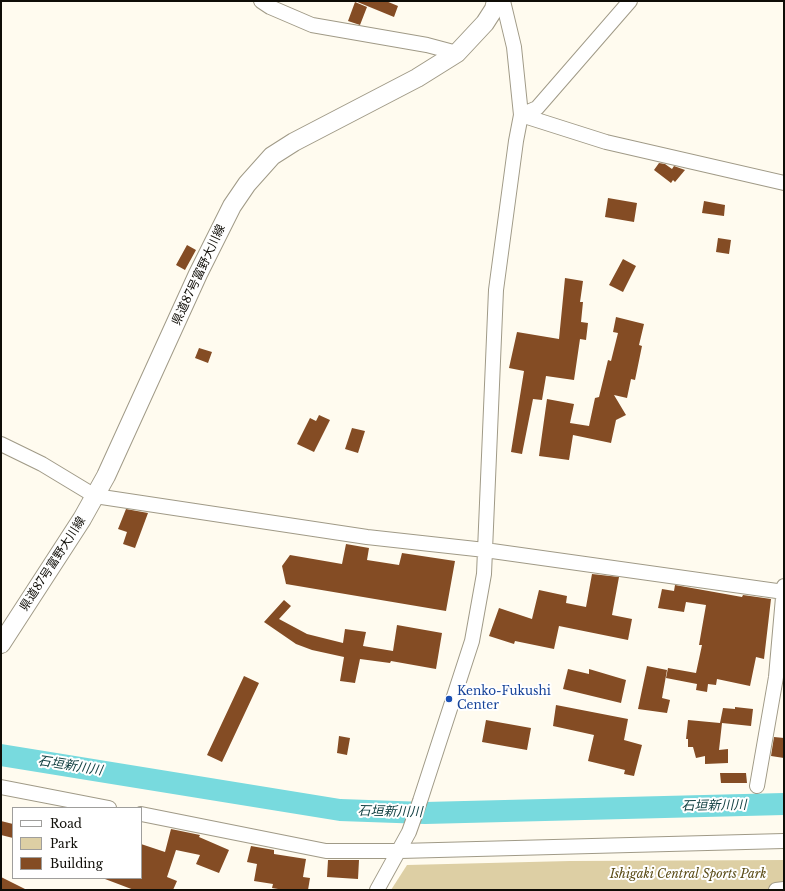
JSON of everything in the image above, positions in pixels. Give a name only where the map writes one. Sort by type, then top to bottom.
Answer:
[{"type":"main road","name":"県道87号富野大川線","points":[[1,644],[82,519],[95,496],[232,206],[258,170],[272,156],[294,142],[418,78],[457,53],[485,23],[494,9],[496,1]]},
{"type":"street","points":[[377,890],[400,851],[409,832],[420,801],[472,641],[484,574],[496,290],[516,141],[521,115],[514,47],[503,1]]},
{"type":"street","points":[[521,115],[537,108],[630,1]]},
{"type":"street","points":[[267,3],[312,25],[427,45],[457,53]]},
{"type":"street","points":[[521,115],[606,142],[784,183]]},
{"type":"street","points":[[1,444],[42,464],[95,496],[367,537],[485,550],[784,590],[776,677],[758,786]]},
{"type":"street","points":[[1,787],[103,807]]},
{"type":"street","points":[[142,814],[326,850],[400,851],[784,842]]},
{"type":"street","points":[[776,890],[784,889]]},
{"type":"green space","name":"Ishigaki Central Sports Park","points":[[784,860],[784,890],[391,890],[407,865],[570,861]]},
{"type":"building","points":[[355,1],[386,1],[398,6],[394,17]]},
{"type":"building","points":[[355,2],[367,7],[360,25],[348,21]]},
{"type":"building","points":[[659,163],[665,164],[672,169],[674,166],[685,170],[675,182],[673,180],[671,183],[654,170]]},
{"type":"building","points":[[608,198],[637,203],[634,222],[605,217]]},
{"type":"building","points":[[704,201],[725,205],[724,216],[702,213]]},
{"type":"building","points":[[718,238],[731,240],[729,254],[716,252]]},
{"type":"building","points":[[187,245],[196,250],[185,270],[176,265]]},
{"type":"building","points":[[623,259],[636,266],[623,292],[609,285]]},
{"type":"building","points":[[565,278],[583,281],[580,302],[583,302],[581,322],[588,323],[586,340],[580,339],[574,380],[546,376],[542,400],[533,399],[522,454],[511,452],[524,371],[509,368],[517,332],[559,339]]},
{"type":"building","points":[[616,317],[644,324],[639,345],[642,346],[635,380],[631,379],[627,398],[614,395],[626,415],[616,420],[611,443],[573,435],[569,460],[539,456],[547,399],[574,404],[570,423],[589,426],[595,398],[599,397],[608,360],[611,361],[618,333],[613,332]]},
{"type":"building","points":[[199,348],[212,352],[208,363],[195,358]]},
{"type":"building","points":[[319,415],[330,420],[314,452],[297,444],[310,418],[316,421]]},
{"type":"building","points":[[352,428],[365,431],[358,453],[345,449]]},
{"type":"building","points":[[126,509],[148,513],[135,548],[123,544],[127,532],[118,529]]},
{"type":"building","points":[[346,544],[369,548],[367,560],[399,565],[402,553],[455,561],[446,611],[286,584],[282,566],[290,555],[342,564]]},
{"type":"building","points":[[592,574],[619,577],[612,615],[632,619],[628,640],[559,626],[554,649],[515,641],[514,644],[489,636],[499,608],[532,619],[539,590],[567,596],[566,603],[586,607]]},
{"type":"building","points":[[675,585],[742,597],[743,595],[771,599],[764,659],[756,657],[750,686],[717,679],[716,685],[708,684],[707,692],[696,690],[697,684],[666,678],[668,668],[696,673],[702,645],[699,645],[706,605],[686,602],[684,612],[658,608],[662,589],[674,591]]},
{"type":"building","points":[[284,600],[291,606],[279,619],[307,634],[343,643],[345,629],[366,632],[363,646],[393,651],[397,625],[442,633],[436,669],[391,661],[390,663],[360,659],[355,683],[340,681],[344,657],[312,650],[296,644],[264,622]]},
{"type":"building","points":[[647,666],[667,670],[662,698],[670,700],[667,713],[638,709]]},
{"type":"building","points":[[568,669],[589,674],[589,669],[626,680],[621,703],[563,689]]},
{"type":"building","points":[[244,676],[259,683],[222,762],[207,755]]},
{"type":"building","points":[[556,705],[628,719],[624,740],[642,745],[634,776],[624,774],[625,770],[588,761],[594,735],[553,726]]},
{"type":"building","points":[[735,707],[753,709],[751,726],[722,723],[719,750],[728,749],[728,763],[705,764],[705,756],[696,758],[693,747],[688,747],[688,739],[686,739],[688,720],[720,723],[723,708],[735,709]]},
{"type":"building","points":[[486,720],[531,728],[527,750],[482,742]]},
{"type":"building","points":[[339,736],[350,738],[347,755],[337,753]]},
{"type":"building","points":[[774,737],[784,738],[784,758],[771,756]]},
{"type":"building","points":[[720,773],[746,773],[747,783],[721,783]]},
{"type":"building","points":[[1,821],[12,824],[12,838],[1,835]]},
{"type":"building","points":[[171,829],[200,835],[199,837],[229,850],[219,873],[196,864],[200,855],[176,850],[167,877],[177,881],[173,890],[134,890],[105,879],[142,879],[142,844],[165,852]]},
{"type":"building","points":[[251,846],[274,850],[274,854],[306,859],[303,877],[310,878],[308,890],[284,890],[272,888],[273,884],[254,881],[257,864],[247,862]]},
{"type":"building","points":[[328,860],[359,860],[358,879],[327,877]]},
{"type":"building","points":[[1,877],[27,890],[1,890]]},
{"type":"waterway","name":"石垣新川川","points":[[1,755],[340,810],[425,813],[784,804]]},
{"type":"place","name":"Kenko-Fukushi Center","points":[[449,699]]}]
